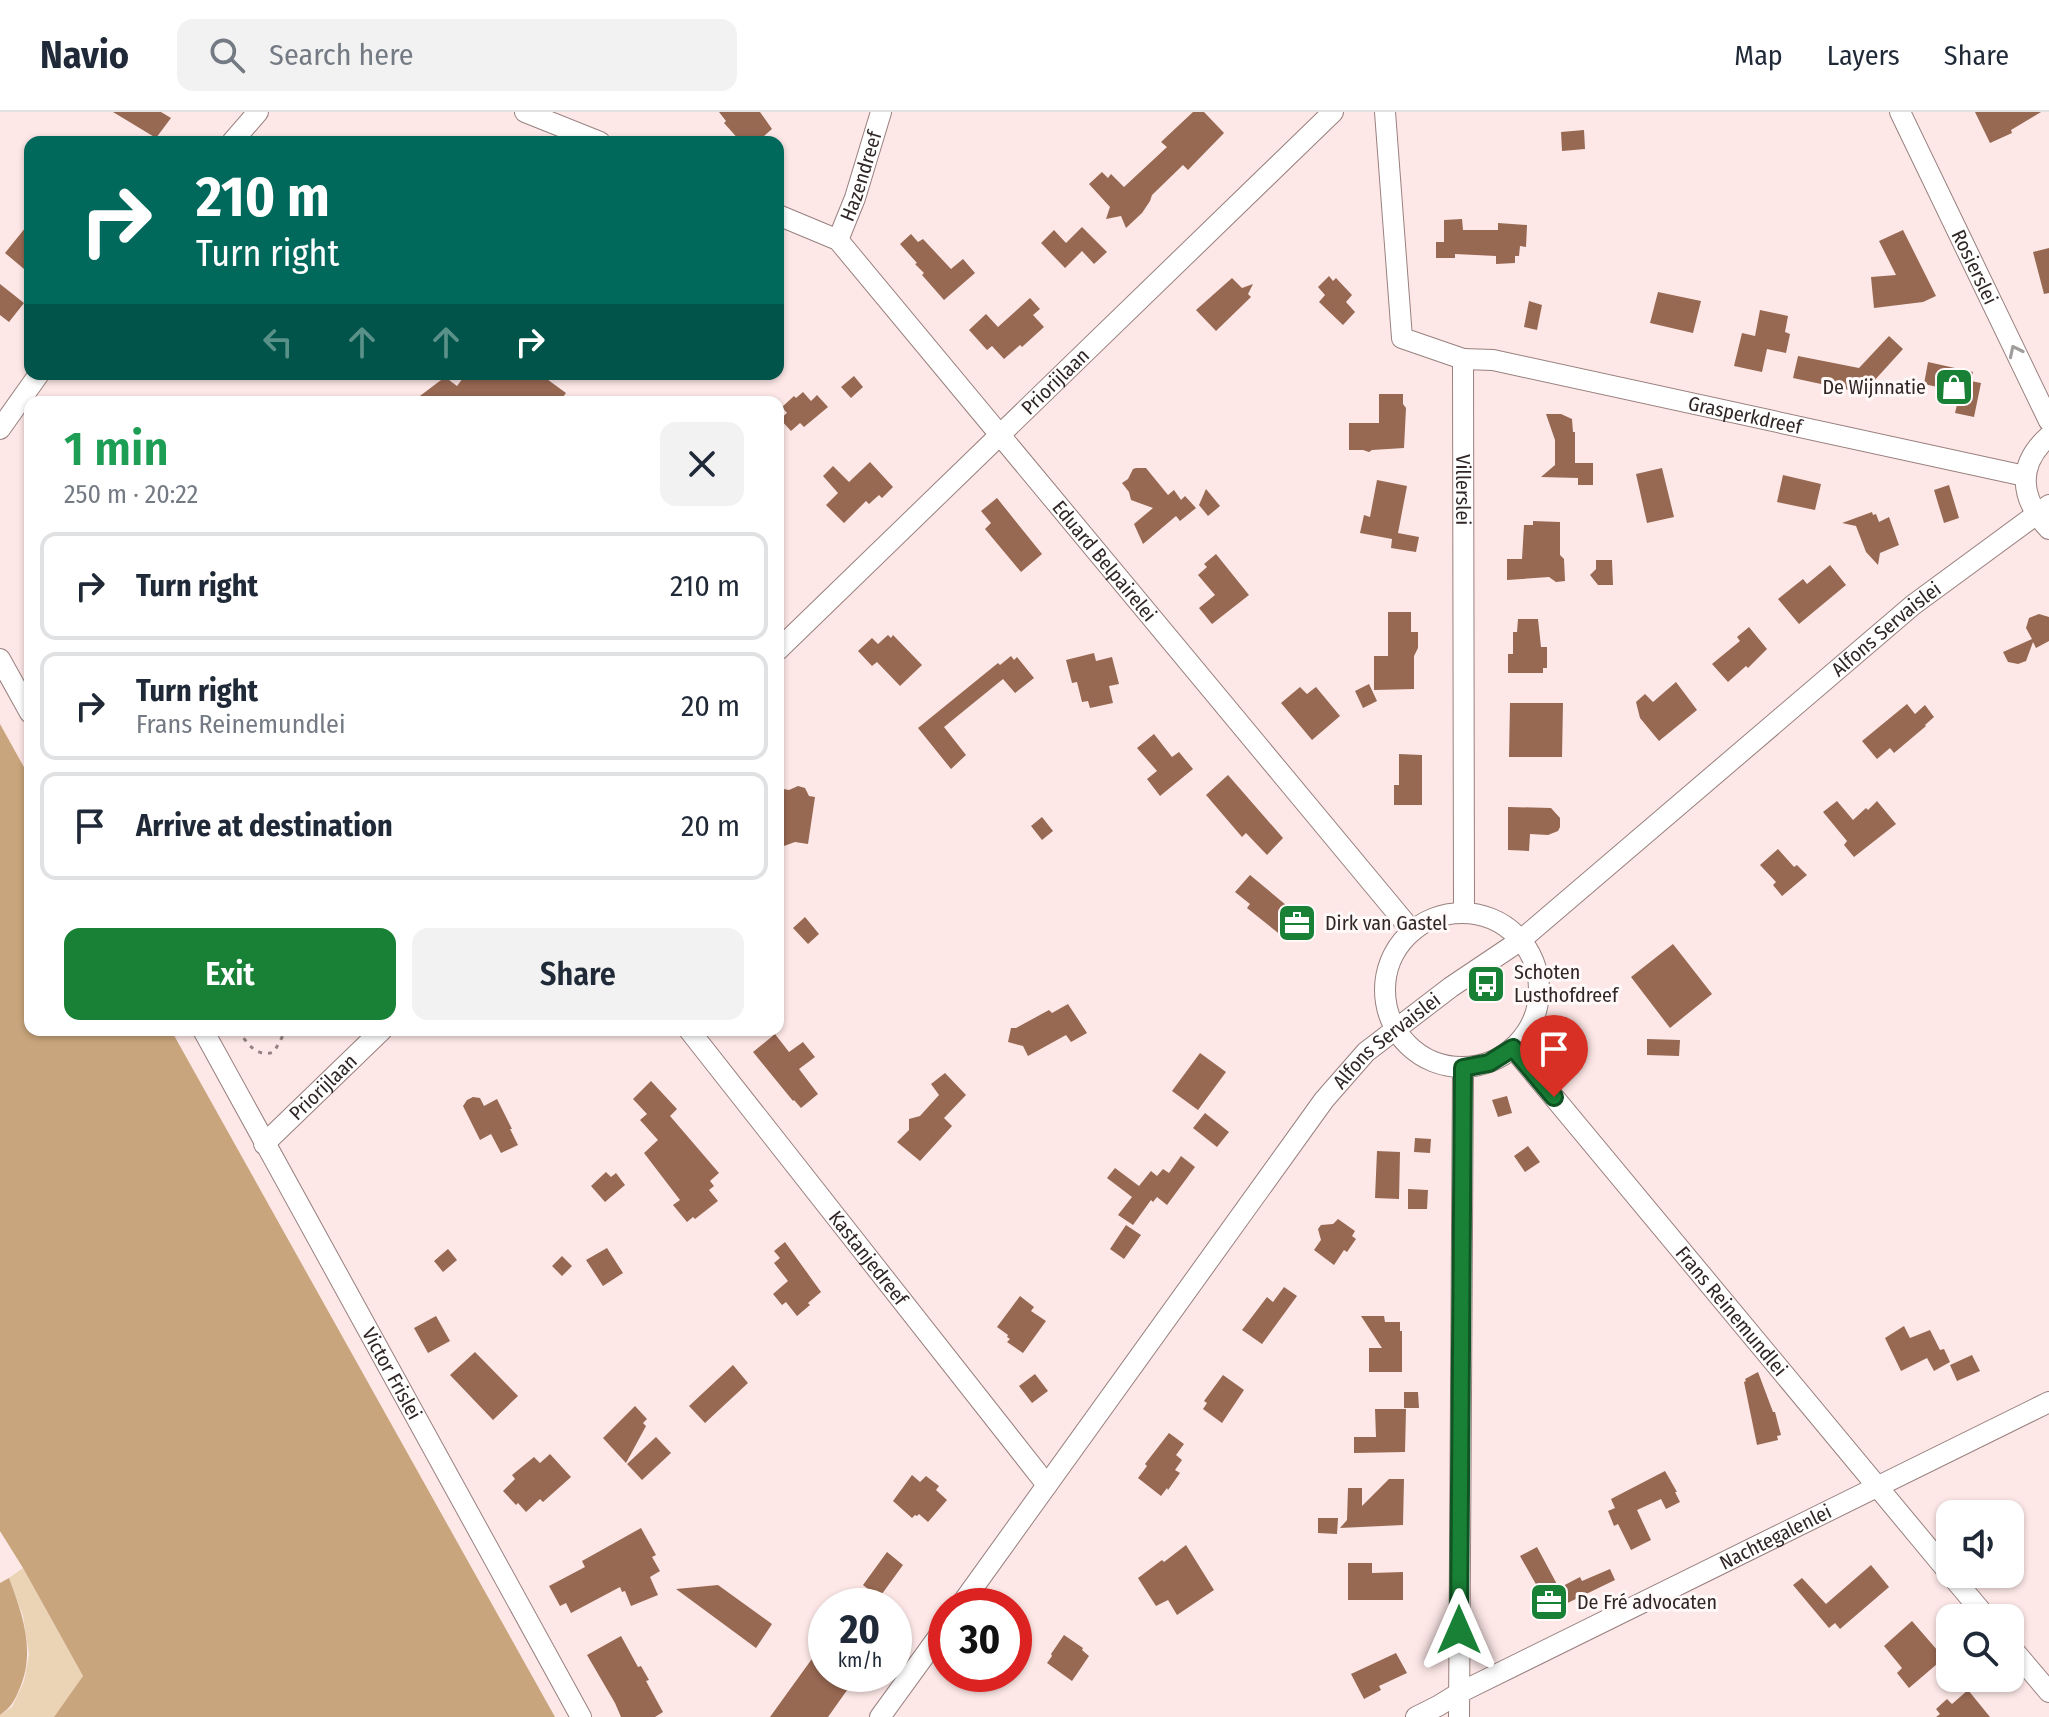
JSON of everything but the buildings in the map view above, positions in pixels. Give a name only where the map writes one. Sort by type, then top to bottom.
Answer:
[{"type":"street","points":[[237,136],[258,112]]},
{"type":"street","points":[[525,112],[585,136]]},
{"type":"street","name":"Hazendreef","points":[[838,240],[855,198],[881,112]]},
{"type":"street","name":"Priorijlaan","points":[[784,644],[1333,112]]},
{"type":"street","points":[[1385,112],[1402,338],[1463,359]]},
{"type":"street","name":"Rosierslei","points":[[1900,112],[2049,421]]},
{"type":"street","name":"Eduard Belpairelei","points":[[784,218],[838,240],[1412,931]]},
{"type":"street","name":"Grasperkdreef","points":[[1463,359],[1493,360],[2025,476]]},
{"type":"street","name":"Villerslei","points":[[1463,359],[1464,912]]},
{"type":"street","points":[[0,429],[35,380]]},
{"type":"street","points":[[2045,516],[2028,495],[2025,476],[2037,448],[2049,436]]},
{"type":"street","name":"Alfons Servaislei","points":[[973,1588],[1324,1100],[1366,1052],[1451,987],[1521,940],[1913,605],[2045,516]]},
{"type":"street","points":[[0,659],[24,702]]},
{"type":"street","points":[[1464,912],[1487,917],[1505,926],[1521,940],[1532,957],[1538,976],[1539,995],[1535,1015],[1526,1033],[1513,1048],[1489,1063],[1463,1068],[1429,1061],[1404,1042],[1387,1012],[1385,994],[1391,959],[1412,931],[1438,917],[1464,912]]},
{"type":"street","name":"Victor Frislei","points":[[206,1036],[581,1717]]},
{"type":"street","name":"Priorijlaan","points":[[264,1144],[376,1036]]},
{"type":"street","name":"Kastanjedreef","points":[[694,1036],[1047,1485]]},
{"type":"street","name":"Frans Reinemundlei","points":[[1513,1048],[1936,1557]]},
{"type":"street","points":[[1459,1717],[1463,1068]]},
{"type":"street","name":"Nachtegalenlei","points":[[1416,1717],[2049,1402]]},
{"type":"street","name":"Frans Reinemundlei","points":[[1962,1588],[1975,1604]]},
{"type":"street","points":[[880,1717],[928,1651]]},
{"type":"street","points":[[2024,1663],[2049,1692]]},
{"type":"path","points":[[243,1036],[260,1054],[268,1054],[274,1052],[283,1036]]},
{"type":"shaded area","points":[[0,724],[24,767],[24,1036],[174,1036],[555,1717],[54,1717],[83,1676],[0,1531]]},
{"type":"shaded area","points":[[23,1568],[83,1676],[54,1717],[0,1717],[12,1707],[24,1681],[29,1655],[23,1616],[9,1578]]},
{"type":"shaded area","points":[[9,1578],[26,1634],[27,1662],[15,1698],[0,1715],[0,1583]]},
{"type":"place","name":"De Wijnnatie","points":[[1954,387]]},
{"type":"place","name":"Dirk van Gastel","points":[[1297,923]]},
{"type":"place","name":"Schoten Lusthofdreef","points":[[1486,984]]},
{"type":"place","name":"De Fré advocaten","points":[[1549,1602]]},
{"type":"route","points":[[1459,1630],[1463,1068],[1489,1063],[1513,1048],[1554,1097]]}]
